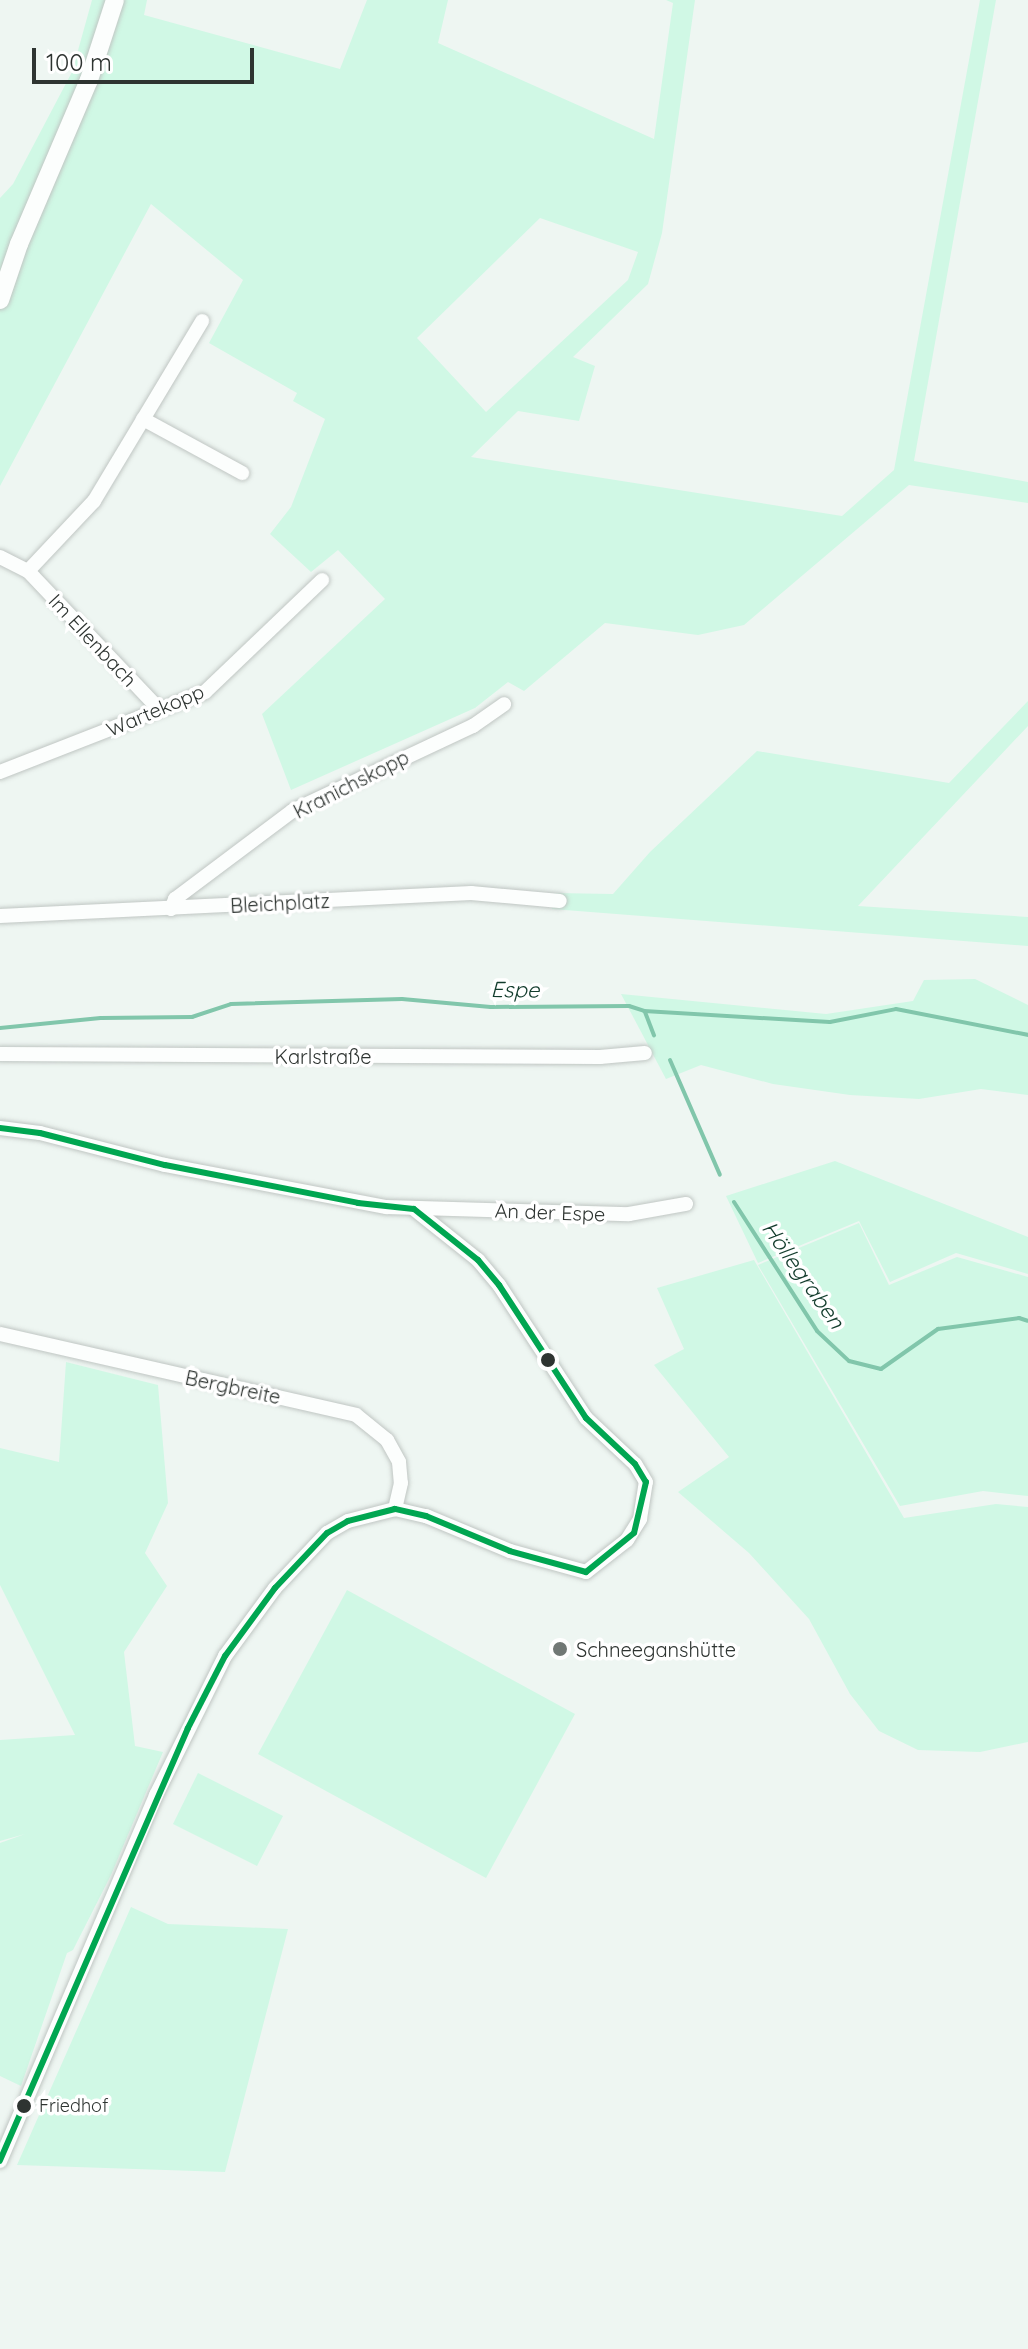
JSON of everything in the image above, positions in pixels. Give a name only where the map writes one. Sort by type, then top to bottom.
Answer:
[{"type":"street","points":[[0,300],[19,244],[89,80],[115,0]]},
{"type":"street","points":[[28,571],[94,501],[202,321]]},
{"type":"street","points":[[143,419],[242,473]]},
{"type":"street","name":"Im Ellenbach","points":[[0,557],[28,571],[159,709]]},
{"type":"street","name":"Wartekopp","points":[[0,772],[205,692],[322,580]]},
{"type":"street","name":"Kranichskopp","points":[[171,909],[175,899],[292,811],[473,726],[504,704]]},
{"type":"street","name":"Bleichplatz","points":[[0,916],[471,893],[560,901]]},
{"type":"street","name":"Karlstraße","points":[[0,1054],[600,1057],[645,1053]]},
{"type":"street","name":"An der Espe","points":[[0,1128],[40,1133],[179,1168],[358,1203],[414,1209],[629,1214],[686,1204]]},
{"type":"street","points":[[0,2161],[156,1795],[225,1656],[275,1588],[327,1533],[348,1521],[395,1509],[426,1516],[510,1551],[586,1572],[634,1533],[645,1497],[646,1482],[635,1464],[586,1418],[499,1285],[478,1260],[414,1209]]},
{"type":"street","name":"Bergbreite","points":[[0,1334],[356,1415],[387,1440],[399,1462],[401,1483],[395,1509]]},
{"type":"green space","points":[[92,0],[147,0],[144,15],[340,69],[367,0],[448,0],[438,43],[654,139],[673,3],[666,0],[695,0],[662,233],[648,284],[573,357],[595,366],[579,421],[518,411],[471,457],[842,516],[894,470],[980,0],[996,0],[914,461],[1028,482],[1028,503],[909,485],[744,625],[698,635],[605,623],[524,691],[508,682],[475,708],[291,790],[262,714],[385,599],[338,550],[311,572],[270,534],[291,507],[325,419],[293,401],[297,393],[209,343],[243,280],[151,204],[0,486],[0,198],[13,184],[72,72]],"holes":[[[540,218],[638,252],[628,280],[486,412],[417,338]]]},
{"type":"green space","points":[[1028,701],[1028,726],[858,906],[1028,917],[1028,946],[552,909],[554,893],[613,894],[650,852],[757,751],[949,783]]},
{"type":"green space","points":[[975,979],[1028,1005],[1028,1095],[981,1089],[919,1099],[850,1095],[773,1084],[701,1065],[666,1079],[621,994],[826,1014],[913,1001],[924,980]]},
{"type":"green space","points":[[835,1161],[1028,1237],[1028,1274],[956,1253],[890,1282],[859,1221],[758,1263],[726,1196]]},
{"type":"green space","points":[[859,1223],[889,1285],[957,1257],[1028,1277],[1028,1496],[983,1491],[900,1506],[758,1265]]},
{"type":"green space","points":[[754,1260],[904,1518],[996,1504],[1028,1507],[1028,1742],[980,1752],[918,1750],[879,1731],[850,1694],[809,1619],[749,1553],[678,1492],[729,1457],[654,1365],[684,1349],[657,1288]]},
{"type":"green space","points":[[66,1362],[158,1385],[168,1503],[145,1553],[167,1586],[124,1652],[135,1746],[163,1752],[111,1875],[73,1950],[67,1953],[21,2086],[0,2076],[0,1843],[25,1834],[0,1841],[0,1740],[75,1735],[0,1585],[0,1448],[59,1462]]},
{"type":"green space","points":[[347,1590],[575,1714],[486,1878],[258,1754]]},
{"type":"green space","points":[[198,1773],[283,1816],[257,1866],[173,1824]]},
{"type":"green space","points":[[131,1907],[168,1924],[288,1929],[225,2172],[17,2165]]},
{"type":"waterway","name":"Espe","points":[[0,1028],[101,1018],[192,1017],[231,1004],[402,999],[491,1007],[629,1006],[644,1011],[830,1022],[896,1009],[1028,1035]]},
{"type":"waterway","name":"Höllegraben","points":[[645,1012],[654,1035]]},
{"type":"waterway","name":"Höllegraben","points":[[670,1060],[720,1175]]},
{"type":"waterway","name":"Höllegraben","points":[[734,1202],[817,1331],[849,1361],[881,1369],[938,1329],[1019,1318],[1028,1321]]},
{"type":"transit line","points":[[0,1128],[40,1133],[165,1165],[358,1203],[414,1209],[478,1260],[499,1285],[586,1418],[635,1464],[646,1482],[634,1533],[586,1572],[510,1551],[426,1516],[395,1509],[348,1521],[327,1533],[275,1588],[225,1656],[188,1728],[0,2161]]},
{"type":"place","name":"Schneeganshütte","points":[[560,1649]]},
{"type":"place","name":"Friedhof","points":[[24,2106]]}]
